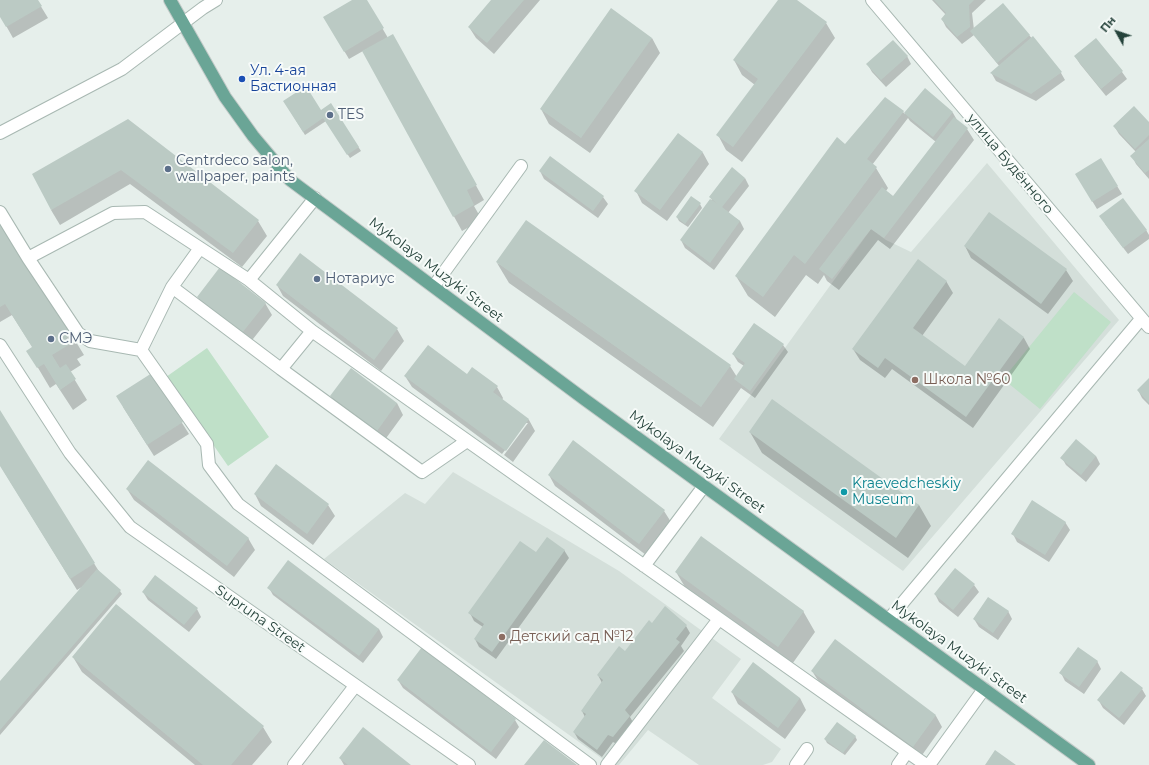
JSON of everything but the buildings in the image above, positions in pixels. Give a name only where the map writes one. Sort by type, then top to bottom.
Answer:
[{"type":"main road","name":"Mykolaya Muzyki Street","points":[[170,0],[224,97],[253,136],[290,180],[584,399],[1089,765]]},
{"type":"street","points":[[0,132],[122,69],[216,0]]},
{"type":"street","name":"улица Будённого","points":[[872,0],[1145,323]]},
{"type":"street","points":[[434,286],[521,166]]},
{"type":"street","points":[[249,280],[315,198]]},
{"type":"street","points":[[0,212],[28,258],[78,333],[90,342],[141,350],[207,444],[209,465],[238,504],[590,765]]},
{"type":"street","points":[[28,258],[113,213],[145,212],[249,280],[312,331],[927,765],[984,689]]},
{"type":"street","points":[[141,350],[172,287],[200,248]]},
{"type":"street","points":[[172,287],[422,472],[467,441]]},
{"type":"street","points":[[889,620],[1145,323]]},
{"type":"street","points":[[281,369],[312,331]]},
{"type":"street","name":"Supruna Street","points":[[0,345],[70,453],[130,528],[468,765]]},
{"type":"street","points":[[644,566],[704,486]]},
{"type":"street","points":[[607,765],[719,619]]},
{"type":"street","points":[[294,765],[355,686]]},
{"type":"street","points":[[796,765],[807,749]]},
{"type":"street","points":[[898,765],[907,752]]},
{"type":"shaded area","name":"Школа №60","points":[[987,163],[1119,320],[903,571],[719,439],[871,229],[886,240],[911,252]]},
{"type":"shaded area","points":[[453,472],[619,571],[741,659],[712,698],[781,749],[772,762],[763,765],[699,765],[648,730],[619,765],[611,765],[324,559],[405,493],[425,504]]},
{"type":"green space","points":[[1074,292],[1111,322],[1040,409],[1003,379]]},
{"type":"green space","points":[[207,348],[269,437],[228,466],[166,377]]},
{"type":"place","name":"Ул. 4-ая Бастионная","points":[[242,79]]},
{"type":"place","name":"TES","points":[[330,115]]},
{"type":"place","name":"Centrdeco salon, wallpaper, paints","points":[[168,169]]},
{"type":"place","name":"Нотариус","points":[[317,279]]},
{"type":"place","name":"СМЭ","points":[[51,339]]},
{"type":"place","name":"Школа №60","points":[[915,380]]},
{"type":"place","name":"Kraevedcheskiy Museum","points":[[844,492]]},
{"type":"place","name":"Детский сад №12","points":[[502,637]]}]
